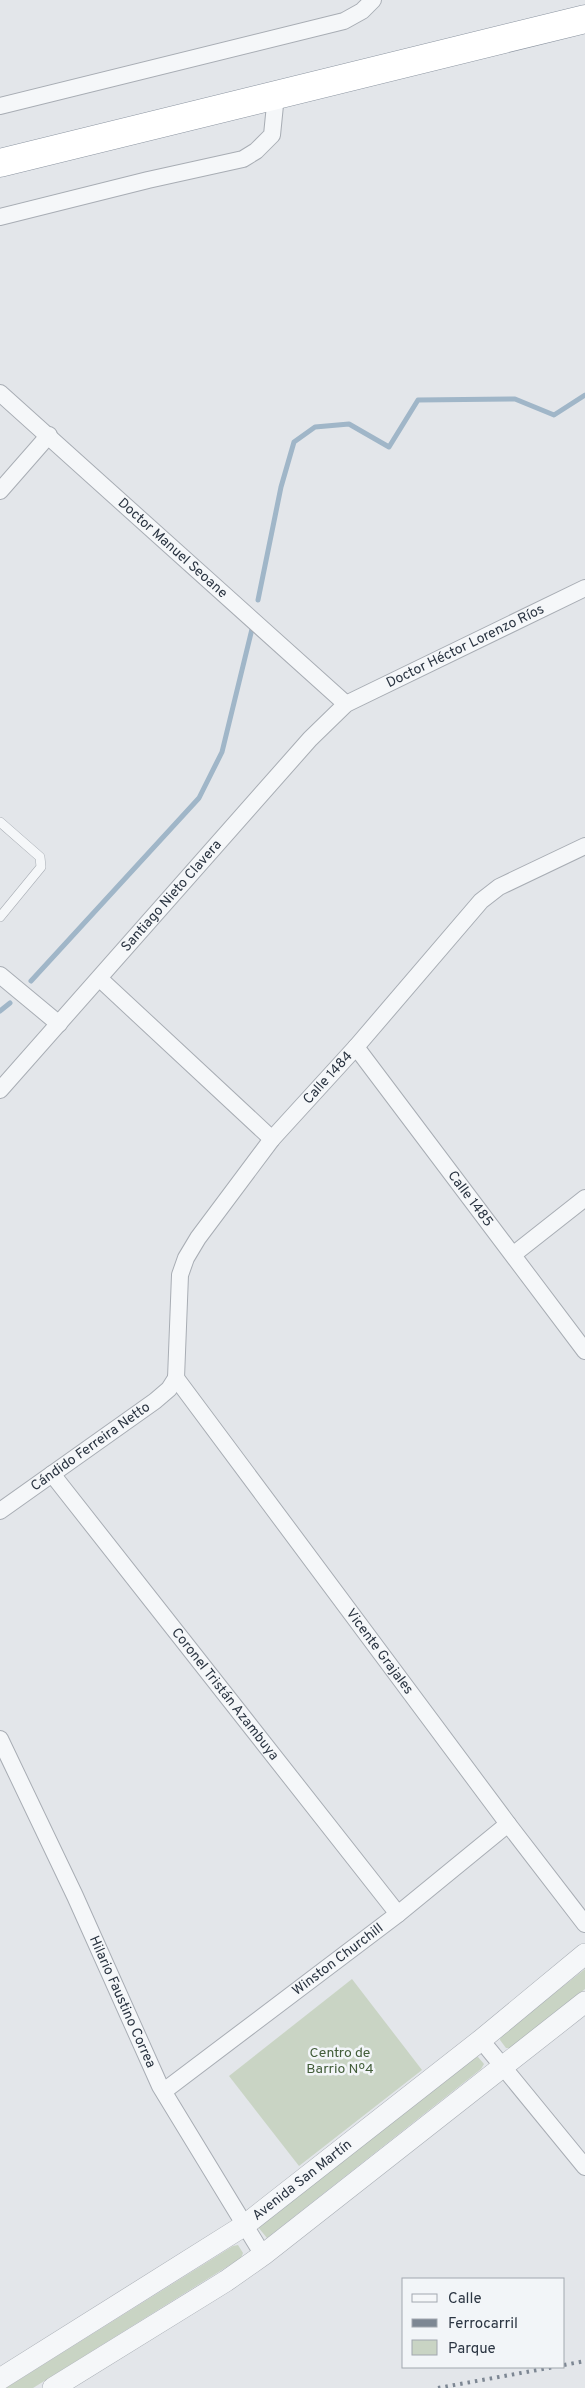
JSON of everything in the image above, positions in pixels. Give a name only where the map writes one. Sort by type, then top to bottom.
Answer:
[{"type":"highway","points":[[0,163],[585,19]]},
{"type":"street","points":[[0,106],[344,21],[362,12],[373,0]]},
{"type":"street","points":[[0,217],[148,180],[243,159],[256,151],[272,135],[276,95]]},
{"type":"street","name":"Doctor Manuel Seoane","points":[[0,393],[49,435],[346,704]]},
{"type":"street","points":[[0,491],[49,435]]},
{"type":"street","name":"Doctor Héctor Lorenzo Ríos","points":[[346,704],[585,588]]},
{"type":"street","name":"Santiago Nieto Clavera","points":[[0,1090],[310,739],[346,704]]},
{"type":"street","name":"Calle 1484","points":[[176,1378],[180,1275],[186,1258],[198,1238],[272,1139],[356,1047],[481,901],[499,887],[585,846]]},
{"type":"street","points":[[0,975],[59,1024]]},
{"type":"street","points":[[100,979],[272,1139]]},
{"type":"street","name":"Calle 1485","points":[[356,1047],[514,1254],[585,1351]]},
{"type":"street","points":[[514,1254],[585,1198]]},
{"type":"street","name":"Cándido Ferreira Netto","points":[[0,1511],[155,1401],[169,1389],[176,1378]]},
{"type":"street","name":"Vicente Grajales","points":[[176,1378],[508,1824],[585,1924]]},
{"type":"street","name":"Coronel Tristán Azambuya","points":[[52,1474],[398,1914]]},
{"type":"street","name":"Hilario Faustino Correa","points":[[0,1738],[164,2091],[264,2255]]},
{"type":"street","name":"Winston Churchill","points":[[164,2091],[398,1914],[508,1824]]},
{"type":"street","name":"Avenida San Martín","points":[[0,2379],[245,2225],[481,2040],[585,1954]]},
{"type":"street","points":[[53,2388],[226,2281],[264,2255],[585,2002]]},
{"type":"street","points":[[481,2040],[585,2167]]},
{"type":"lane","points":[[0,822],[40,856],[41,867],[0,917]]},
{"type":"green space","points":[[585,1969],[585,1989],[511,2048],[506,2048],[500,2040],[501,2035]]},
{"type":"green space","name":"Centro de Barrio Nº4","points":[[352,1979],[422,2070],[299,2166],[229,2076]]},
{"type":"green space","points":[[478,2057],[484,2064],[481,2069],[267,2238],[258,2227],[473,2058]]},
{"type":"green space","points":[[238,2245],[243,2253],[241,2258],[33,2388],[6,2388],[233,2246]]},
{"type":"waterway","points":[[258,600],[281,487],[294,442],[315,427],[349,424],[389,447],[418,400],[515,399],[554,415],[585,395]]},
{"type":"waterway","points":[[31,981],[199,798],[222,752],[252,629]]},
{"type":"waterway","points":[[0,1011],[10,1003]]},
{"type":"railway","points":[[565,2365],[585,2361]]},
{"type":"railway","points":[[438,2388],[548,2368]]}]
